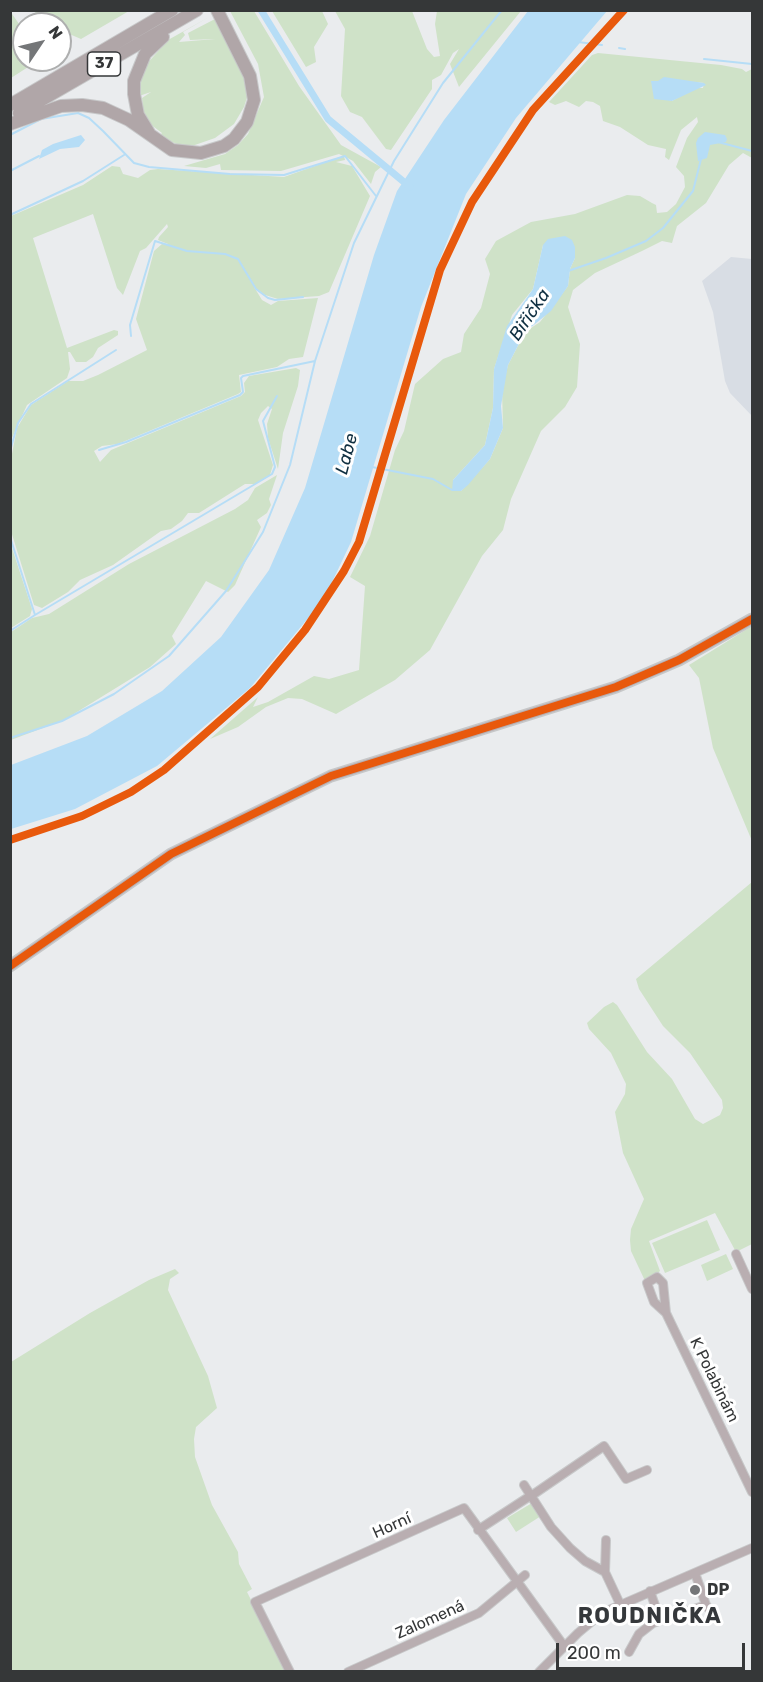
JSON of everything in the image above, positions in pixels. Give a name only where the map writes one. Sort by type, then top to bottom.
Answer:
[{"type":"main road","name":"37","points":[[10,105],[172,10]]},
{"type":"main road","name":"37","points":[[10,118],[197,10]]},
{"type":"main road","points":[[151,136],[138,115],[134,94],[138,69],[145,54],[158,40],[204,10]]},
{"type":"main road","points":[[10,124],[61,106],[82,105],[103,108],[129,120],[172,150],[201,153],[224,146],[234,139],[247,122],[254,100],[254,88],[245,63],[219,13]]},
{"type":"street","points":[[10,966],[171,854],[331,776],[616,687],[680,660],[753,619]]},
{"type":"street","points":[[736,1254],[753,1289]]},
{"type":"street","name":"K Polabinám","points":[[666,1313],[753,1492]]},
{"type":"street","points":[[564,1646],[478,1530],[604,1446],[626,1479],[647,1470]]},
{"type":"street","points":[[524,1485],[529,1497],[550,1527],[585,1561],[605,1572]]},
{"type":"street","name":"Horní","points":[[290,1671],[255,1602],[464,1508],[478,1530]]},
{"type":"street","points":[[606,1540],[605,1572],[620,1604]]},
{"type":"street","points":[[539,1671],[591,1621],[620,1604],[753,1548]]},
{"type":"street","points":[[695,1573],[706,1605],[718,1621]]},
{"type":"street","name":"Zalomená","points":[[348,1671],[479,1613],[525,1575]]},
{"type":"street","points":[[650,1592],[660,1620]]},
{"type":"street","points":[[629,1652],[639,1634],[660,1620],[706,1605]]},
{"type":"street","points":[[639,1634],[643,1645]]},
{"type":"shaded area","points":[[731,257],[752,259],[752,416],[730,393],[725,381],[713,312],[702,281]]},
{"type":"green space","points":[[10,11],[12,14],[12,72],[20,72],[11,78]]},
{"type":"green space","points":[[129,11],[81,39],[72,35],[72,12],[35,12]]},
{"type":"green space","points":[[230,11],[254,11],[299,86],[341,145],[381,167],[375,172],[371,184],[353,161],[344,156],[345,160],[336,162],[352,166],[370,196],[329,292],[319,296],[278,299],[265,295],[254,287],[262,300],[271,305],[278,301],[318,298],[303,357],[289,359],[277,367],[239,375],[241,392],[238,394],[118,444],[102,446],[94,451],[100,462],[111,450],[241,396],[245,392],[244,383],[249,376],[296,368],[300,370],[298,386],[283,433],[278,469],[268,438],[267,424],[272,409],[268,406],[258,420],[273,465],[270,475],[256,484],[245,484],[199,513],[188,513],[171,529],[161,531],[113,565],[80,580],[68,592],[42,608],[34,605],[11,531],[11,459],[17,428],[31,405],[68,381],[83,381],[147,350],[136,319],[154,251],[162,244],[168,244],[158,240],[168,227],[167,224],[146,248],[140,251],[123,295],[117,288],[93,214],[33,238],[67,348],[114,330],[118,331],[118,335],[98,348],[93,357],[86,362],[76,362],[68,352],[70,369],[67,378],[27,405],[11,440],[11,216],[83,185],[112,166],[120,167],[123,174],[138,178],[150,170],[158,169],[284,177],[343,156],[339,154],[281,171],[221,170],[220,164],[206,168],[184,166],[225,154],[238,145],[248,134],[264,97],[258,64]]},
{"type":"green space","points":[[272,11],[322,11],[328,24],[314,47],[316,62],[306,67]]},
{"type":"green space","points":[[335,11],[412,11],[427,49],[434,57],[440,56],[435,24],[437,11],[521,11],[459,87],[450,64],[459,49],[453,53],[441,75],[432,80],[432,89],[391,150],[386,149],[362,117],[350,112],[341,96],[345,29]]},
{"type":"green space","points":[[209,17],[183,32],[185,35],[179,42],[215,39],[190,40],[188,33],[215,19],[242,68],[249,91],[244,107],[234,124],[215,138],[192,146],[181,146],[157,135],[153,129],[160,135],[162,133],[144,116],[142,98],[151,92],[139,96],[140,76],[145,66],[168,40]]},
{"type":"green space","points":[[598,53],[721,65],[742,69],[746,72],[752,69],[752,158],[743,153],[729,165],[706,203],[677,226],[672,243],[662,241],[595,273],[573,290],[568,307],[580,344],[577,387],[565,407],[541,431],[511,499],[503,530],[482,556],[430,650],[395,680],[336,714],[302,699],[288,698],[266,707],[238,727],[210,739],[258,697],[253,707],[268,702],[314,676],[329,679],[359,670],[365,586],[350,577],[370,536],[395,450],[404,431],[415,384],[443,359],[461,352],[464,334],[481,308],[490,274],[485,259],[496,241],[531,222],[575,214],[627,195],[640,196],[656,205],[657,213],[667,212],[676,204],[685,187],[684,176],[676,167],[687,138],[698,122],[697,117],[681,130],[669,160],[665,157],[666,149],[648,145],[620,127],[603,121],[600,106],[593,102],[586,101],[579,107],[566,101],[555,105],[549,102],[592,55]],"holes":[[[694,82],[704,83],[703,88],[695,88],[672,101],[654,95],[653,88]],[[543,245],[575,258],[570,269],[568,286],[540,322],[525,332],[508,365],[502,390],[503,428],[490,459],[461,491],[453,480],[485,445],[493,408],[494,369],[512,315],[533,289]]]},
{"type":"green space","points":[[277,475],[269,499],[271,505],[267,513],[257,520],[261,527],[235,585],[228,592],[206,581],[172,636],[176,644],[150,667],[64,720],[11,740],[11,632],[32,618],[49,614],[129,564],[235,509],[248,500],[255,488]]},
{"type":"green space","points":[[10,542],[32,609],[30,616],[11,628]]},
{"type":"green space","points":[[752,626],[752,841],[713,748],[699,678],[689,665]]},
{"type":"green space","points":[[752,882],[752,1244],[736,1252],[715,1213],[649,1241],[660,1271],[646,1283],[631,1251],[630,1240],[631,1229],[644,1199],[623,1153],[615,1112],[625,1094],[626,1084],[611,1053],[589,1029],[587,1023],[613,1002],[647,1052],[672,1079],[695,1119],[703,1124],[720,1115],[723,1108],[722,1100],[690,1053],[663,1026],[639,989],[636,979]]},
{"type":"green space","points":[[707,1220],[720,1250],[665,1273],[652,1243]]},
{"type":"green space","points":[[726,1254],[733,1269],[707,1281],[701,1265]]},
{"type":"green space","points":[[175,1269],[179,1273],[170,1279],[168,1290],[208,1376],[217,1408],[196,1427],[195,1457],[212,1505],[238,1552],[239,1564],[252,1589],[247,1592],[287,1671],[11,1672],[11,1362],[90,1313],[149,1280]]},
{"type":"green space","points":[[532,1503],[541,1516],[516,1532],[507,1518]]},
{"type":"water","name":"Labe","points":[[528,11],[607,11],[516,118],[466,194],[421,307],[351,542],[324,599],[250,688],[157,766],[75,809],[11,829],[11,765],[87,736],[162,691],[221,637],[269,570],[305,488],[374,255],[397,191],[444,120]]},
{"type":"water","points":[[664,77],[706,85],[672,101],[654,99],[651,81],[658,81]]},
{"type":"water","points":[[705,132],[725,135],[727,139],[726,142],[710,145],[707,158],[698,161],[696,143]]},
{"type":"water","points":[[81,135],[85,140],[79,147],[60,149],[39,159],[42,150]]},
{"type":"water","points":[[565,236],[572,240],[575,247],[575,258],[570,269],[568,286],[551,311],[525,332],[508,365],[501,406],[503,428],[490,459],[461,491],[452,491],[453,480],[485,445],[493,408],[494,369],[507,326],[533,289],[543,245],[548,239]]},
{"type":"waterway","points":[[261,10],[328,119],[410,187]]},
{"type":"waterway","points":[[10,738],[62,721],[114,694],[169,656],[226,591],[263,532],[290,465],[315,361],[354,243],[394,161],[443,83],[502,10]]},
{"type":"waterway","points":[[578,42],[602,45]]},
{"type":"waterway","points":[[619,48],[625,49]]},
{"type":"waterway","points":[[704,59],[752,64]]},
{"type":"waterway","points":[[10,135],[41,119],[78,113],[89,118],[134,163],[149,167],[230,174],[284,175],[345,156],[376,196]]},
{"type":"waterway","name":"Biřička","points":[[718,142],[752,151]]},
{"type":"waterway","points":[[10,215],[83,181],[124,155]]},
{"type":"waterway","points":[[10,171],[39,156]]},
{"type":"waterway","name":"Biřička","points":[[568,271],[646,241],[663,228],[693,191],[701,159]]},
{"type":"waterway","points":[[131,336],[130,325],[155,241],[187,251],[225,254],[238,259],[256,289],[268,298],[275,300],[303,297]]},
{"type":"waterway","points":[[10,451],[18,423],[31,404],[116,350]]},
{"type":"waterway","points":[[99,450],[126,442],[240,395],[243,392],[241,378],[243,376],[315,361]]},
{"type":"waterway","points":[[10,537],[35,615],[272,474],[275,467],[263,421],[277,396]]},
{"type":"waterway","name":"Biřička","points":[[372,467],[433,479],[452,490]]},
{"type":"waterway","points":[[10,631],[35,615]]},
{"type":"cycle path","points":[[10,840],[82,816],[131,792],[164,770],[258,687],[305,630],[344,571],[359,542],[440,270],[472,202],[533,110],[624,10]]},
{"type":"cycle path","points":[[10,966],[171,854],[331,776],[616,687],[679,660],[752,619]]},
{"type":"place","name":"DP","points":[[695,1590]]},
{"type":"district","name":"ROUDNIČKA","points":[[650,1617]]}]
